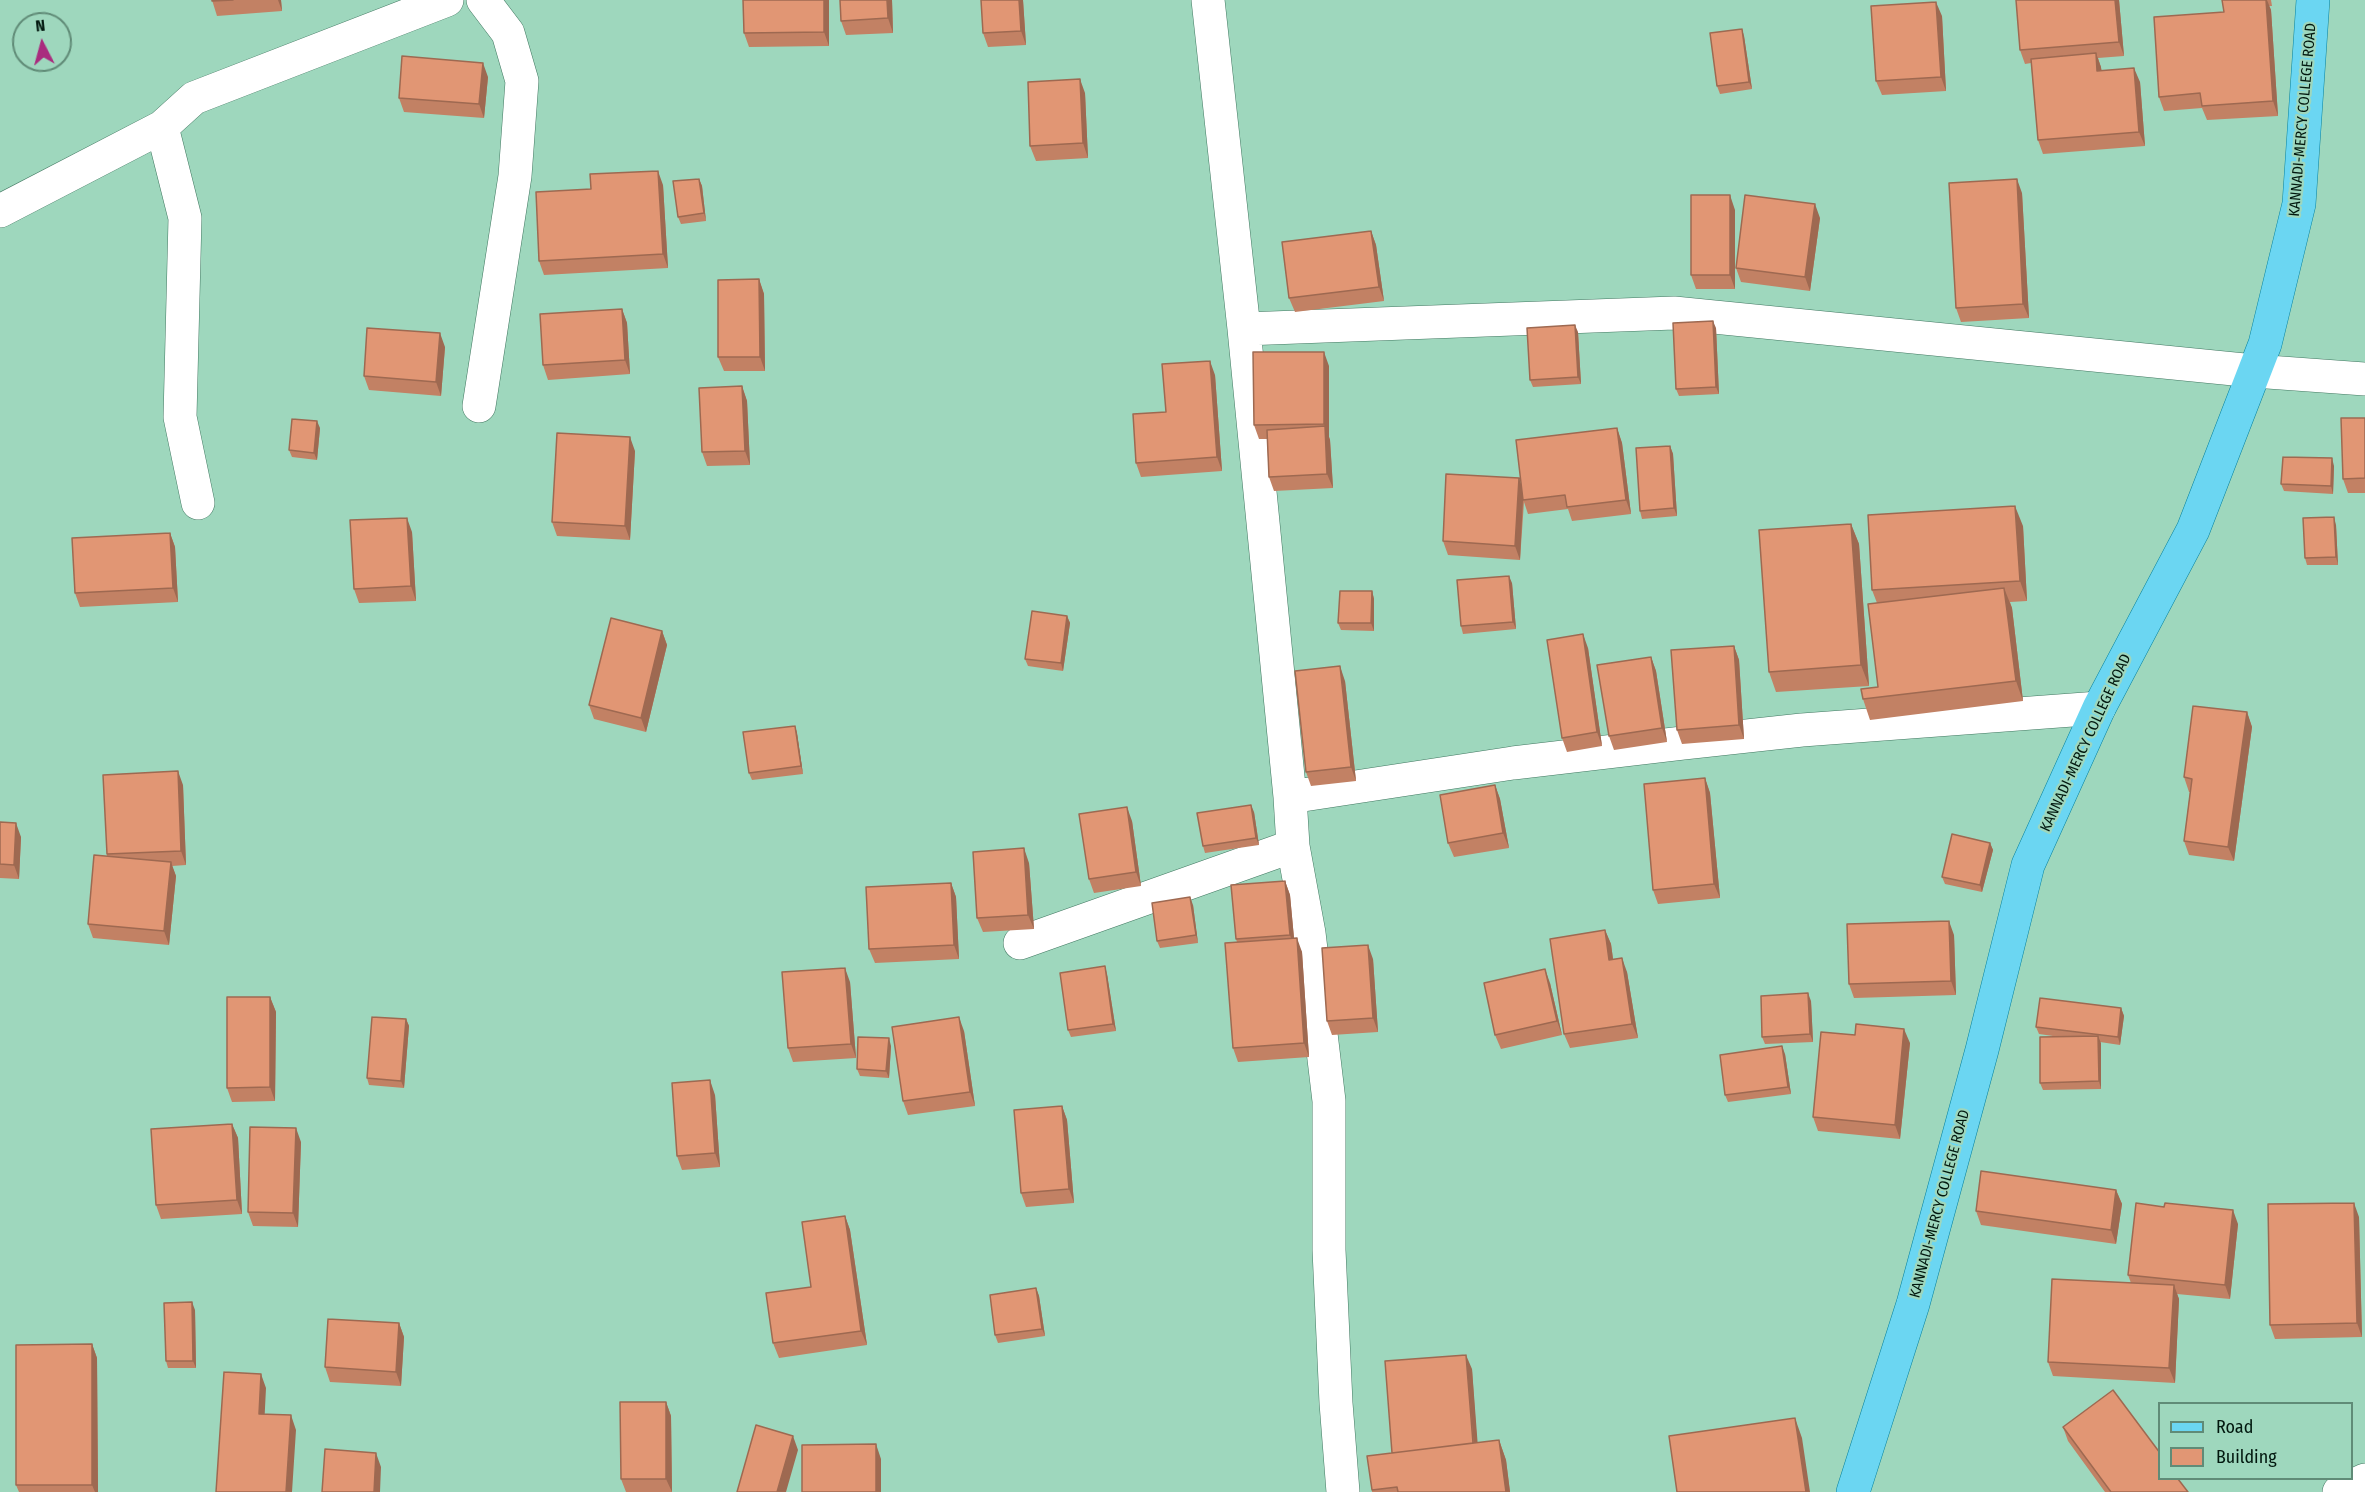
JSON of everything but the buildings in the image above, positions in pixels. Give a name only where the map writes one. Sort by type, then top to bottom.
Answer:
[{"type":"main road","name":"KANNADI-MERCY COLLEGE ROAD","points":[[1854,1492],[1913,1304],[1982,1050],[2028,865],[2099,708],[2193,530],[2265,344],[2299,204],[2313,0]]},
{"type":"street","points":[[0,211],[162,127],[194,98],[447,0]]},
{"type":"street","points":[[479,406],[514,176],[522,81],[508,33],[483,0]]},
{"type":"street","points":[[1208,0],[1244,329],[1293,846],[1309,933],[1329,1101],[1329,1250],[1336,1403],[1343,1492]]},
{"type":"street","points":[[162,127],[185,218],[180,417],[198,503]]},
{"type":"street","points":[[1244,329],[1674,313],[2254,371],[2365,379]]},
{"type":"street","points":[[1290,797],[1513,763],[1683,743],[1802,730],[2099,708]]},
{"type":"street","points":[[1020,943],[1293,846]]},
{"type":"street","points":[[2339,1492],[2365,1480]]}]
